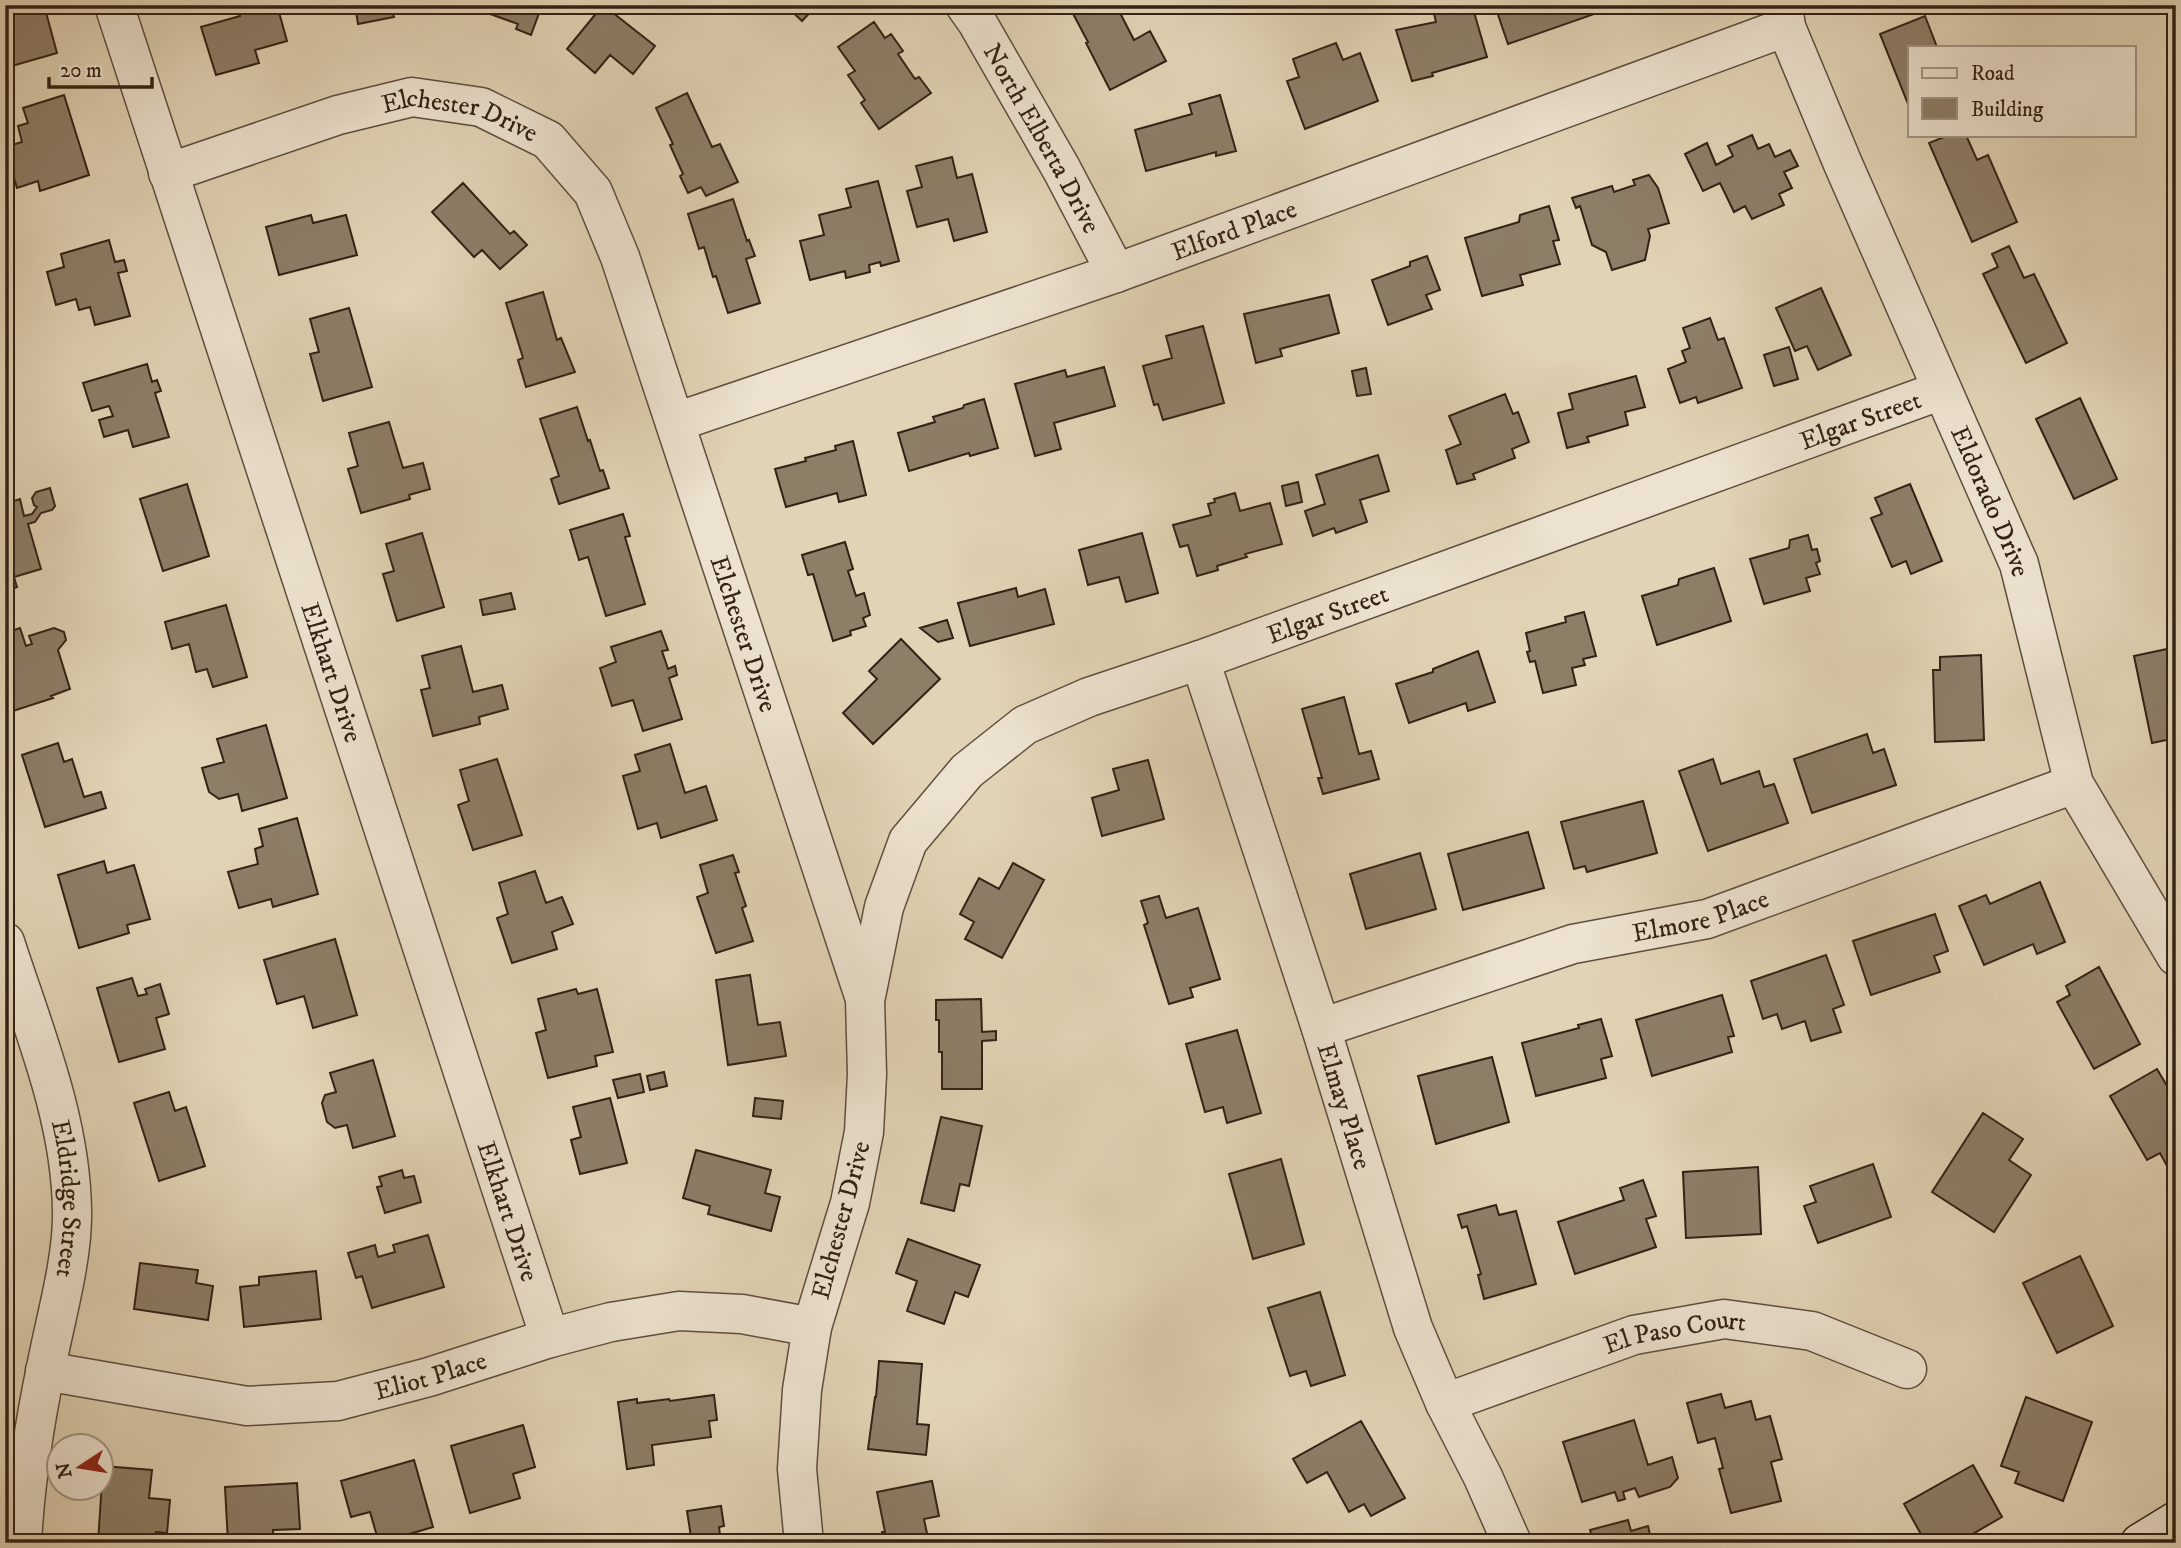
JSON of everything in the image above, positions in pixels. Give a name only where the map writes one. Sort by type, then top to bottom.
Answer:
[{"type":"street","name":"Elkhart Drive","points":[[114,5],[550,1338]]},
{"type":"street","name":"North Elberta Drive","points":[[965,5],[1056,159],[1116,274]]},
{"type":"street","name":"Elford Place","points":[[676,422],[1116,274],[1784,16]]},
{"type":"street","name":"Eldorado Drive","points":[[1784,16],[1843,164],[2020,564],[2074,784],[2176,956]]},
{"type":"street","name":"Elchester Drive","points":[[168,173],[338,115],[412,97],[481,107],[548,139],[593,191],[620,257],[676,422],[865,999],[867,1074],[864,1132],[850,1203],[812,1327],[802,1390],[797,1469],[804,1543]]},
{"type":"street","name":"Elgar Street","points":[[865,999],[884,907],[908,841],[967,771],[1025,724],[1089,697],[1200,660],[1942,390]]},
{"type":"street","name":"Elmay Place","points":[[1200,660],[1321,1028],[1413,1328],[1445,1403],[1483,1477],[1512,1543]]},
{"type":"street","name":"Elmore Place","points":[[1321,1028],[1573,944],[1707,919],[2074,784]]},
{"type":"street","name":"Eldridge Street","points":[[5,942],[43,1059],[66,1142],[72,1212],[64,1282],[25,1487],[22,1543]]},
{"type":"street","name":"Eliot Place","points":[[45,1371],[247,1406],[338,1401],[429,1377],[550,1338],[611,1322],[679,1311],[742,1314],[812,1327]]},
{"type":"street","name":"El Paso Court","points":[[1445,1403],[1634,1335],[1724,1320],[1812,1331],[1907,1369]]},
{"type":"street","points":[[2140,1543],[2176,1521]]},
{"type":"building","points":[[5,5],[44,5],[57,53],[5,68]]},
{"type":"building","points":[[262,5],[277,5],[287,41],[255,50],[259,63],[216,75],[201,27],[240,16],[240,12]]},
{"type":"building","points":[[355,5],[391,5],[394,17],[358,24]]},
{"type":"building","points":[[465,5],[542,5],[531,35],[516,29],[518,24]]},
{"type":"building","points":[[603,5],[655,46],[633,74],[610,55],[595,73],[567,49]]},
{"type":"building","points":[[785,5],[817,5],[802,21]]},
{"type":"building","points":[[1075,5],[1116,5],[1134,40],[1150,31],[1166,61],[1110,90],[1070,8]]},
{"type":"building","points":[[1432,5],[1472,5],[1487,57],[1412,81],[1396,30],[1436,22]]},
{"type":"building","points":[[1597,5],[1600,12],[1508,44],[1495,6]]},
{"type":"building","points":[[1925,16],[1937,46],[1908,46],[1908,104],[1880,34]]},
{"type":"building","points":[[874,22],[885,38],[891,34],[903,51],[898,54],[915,79],[919,77],[931,93],[879,129],[861,103],[865,100],[848,75],[855,71],[838,47]]},
{"type":"building","points":[[1336,43],[1343,60],[1360,53],[1378,101],[1305,129],[1287,81],[1299,77],[1293,59]]},
{"type":"building","points":[[687,93],[712,147],[720,144],[738,182],[706,196],[701,187],[688,193],[670,145],[673,144],[656,108]]},
{"type":"building","points":[[64,95],[89,175],[40,191],[38,181],[17,188],[5,147],[22,142],[18,126],[28,123],[23,108]]},
{"type":"building","points":[[1220,95],[1236,151],[1216,156],[1216,152],[1146,171],[1135,130],[1192,114],[1189,104]]},
{"type":"building","points":[[1752,135],[1758,149],[1769,144],[1775,157],[1790,150],[1798,166],[1784,172],[1792,188],[1779,194],[1784,205],[1752,219],[1745,206],[1734,212],[1720,183],[1703,191],[1685,154],[1707,143],[1716,165],[1733,156],[1728,146]]},
{"type":"building","points":[[1946,136],[1966,136],[1977,160],[1988,155],[2017,222],[1972,242],[1929,143]]},
{"type":"building","points":[[952,157],[957,178],[972,174],[987,232],[954,241],[948,219],[917,227],[907,191],[922,187],[916,166]]},
{"type":"building","points":[[1649,175],[1658,188],[1669,223],[1648,229],[1650,236],[1645,260],[1612,270],[1606,252],[1592,245],[1580,206],[1576,208],[1572,198],[1612,186],[1614,192],[1635,185],[1633,180]]},
{"type":"building","points":[[878,181],[899,261],[881,266],[880,262],[869,265],[870,272],[846,278],[845,271],[810,280],[800,241],[824,235],[819,215],[851,207],[846,189]]},
{"type":"building","points":[[463,183],[510,234],[514,231],[527,245],[500,269],[482,250],[474,257],[432,212]]},
{"type":"building","points":[[733,199],[755,256],[746,259],[760,303],[728,313],[704,247],[699,249],[688,214]]},
{"type":"building","points":[[1549,206],[1559,240],[1553,241],[1560,264],[1520,275],[1523,285],[1482,296],[1465,238],[1519,222],[1520,215]]},
{"type":"building","points":[[311,215],[313,223],[346,215],[357,255],[279,275],[266,227]]},
{"type":"building","points":[[109,240],[115,262],[124,260],[127,271],[118,273],[130,316],[95,325],[90,307],[79,310],[76,299],[56,305],[47,272],[64,267],[61,254]]},
{"type":"building","points":[[2009,246],[2024,278],[2034,274],[2067,343],[2026,363],[1983,274],[1998,267],[1992,254]]},
{"type":"building","points":[[1427,256],[1440,290],[1426,295],[1432,309],[1388,325],[1372,280],[1410,266],[1410,262]]},
{"type":"building","points":[[1821,288],[1851,355],[1818,370],[1807,346],[1795,351],[1776,308]]},
{"type":"building","points":[[543,292],[557,340],[561,338],[575,372],[526,387],[518,360],[523,358],[506,303]]},
{"type":"building","points":[[1329,295],[1339,333],[1280,349],[1282,356],[1256,363],[1244,314]]},
{"type":"building","points":[[349,308],[372,387],[323,401],[310,354],[319,352],[310,319]]},
{"type":"building","points":[[1710,318],[1718,340],[1724,338],[1742,388],[1698,403],[1696,397],[1680,403],[1668,369],[1686,362],[1682,351],[1690,348],[1683,328]]},
{"type":"building","points":[[1203,326],[1224,403],[1163,420],[1158,404],[1154,405],[1143,366],[1172,358],[1166,336]]},
{"type":"building","points":[[1789,347],[1798,379],[1774,386],[1764,355]]},
{"type":"building","points":[[147,364],[152,382],[157,380],[161,391],[155,393],[169,437],[133,447],[128,430],[104,437],[99,420],[113,416],[109,406],[92,411],[83,383]]},
{"type":"building","points":[[1104,367],[1115,406],[1054,423],[1061,449],[1035,456],[1015,384],[1065,370],[1067,377]]},
{"type":"building","points":[[1366,368],[1371,394],[1357,396],[1352,371]]},
{"type":"building","points":[[1636,376],[1645,407],[1625,412],[1628,425],[1587,437],[1589,442],[1567,448],[1558,413],[1573,409],[1569,394]]},
{"type":"building","points":[[1505,394],[1513,414],[1518,412],[1529,442],[1512,449],[1515,458],[1473,474],[1475,479],[1457,484],[1446,450],[1461,444],[1449,416]]},
{"type":"building","points":[[2080,398],[2117,479],[2074,499],[2036,419]]},
{"type":"building","points":[[984,399],[998,448],[970,456],[969,453],[909,471],[898,433],[935,422],[933,417]]},
{"type":"building","points":[[577,407],[588,441],[590,440],[600,471],[603,470],[609,488],[559,504],[551,479],[559,476],[540,419]]},
{"type":"building","points":[[389,422],[403,468],[423,463],[430,489],[409,495],[410,499],[361,513],[348,469],[358,466],[349,433]]},
{"type":"building","points":[[853,441],[866,495],[839,502],[837,493],[786,507],[775,469],[806,461],[805,458],[836,450],[835,446]]},
{"type":"building","points":[[1378,455],[1389,491],[1360,500],[1367,522],[1336,533],[1334,528],[1313,536],[1305,511],[1325,504],[1316,475]]},
{"type":"building","points":[[1298,482],[1302,502],[1286,506],[1282,486]]},
{"type":"building","points":[[187,484],[209,556],[163,571],[140,499]]},
{"type":"building","points":[[1910,484],[1942,561],[1911,574],[1906,561],[1892,567],[1871,518],[1882,514],[1875,498]]},
{"type":"building","points":[[50,488],[55,506],[52,510],[41,513],[35,522],[28,524],[41,569],[14,577],[17,587],[5,591],[5,504],[20,499],[24,516],[32,514],[37,507],[32,498],[36,492]]},
{"type":"building","points":[[1235,493],[1240,511],[1270,503],[1282,544],[1245,554],[1247,557],[1217,566],[1218,570],[1197,576],[1188,545],[1180,547],[1173,525],[1211,515],[1208,504],[1215,502],[1214,499]]},
{"type":"building","points":[[623,514],[630,536],[625,537],[645,604],[606,616],[588,557],[579,560],[570,530]]},
{"type":"building","points":[[422,533],[444,607],[397,621],[383,574],[394,571],[386,544]]},
{"type":"building","points":[[1142,533],[1158,593],[1126,602],[1119,577],[1088,585],[1079,550]]},
{"type":"building","points":[[1808,535],[1812,550],[1817,549],[1820,561],[1816,563],[1820,574],[1806,578],[1810,591],[1764,604],[1750,559],[1789,548],[1790,540]]},
{"type":"building","points":[[845,542],[853,569],[848,571],[856,596],[864,593],[870,615],[863,618],[866,626],[833,641],[813,574],[808,575],[802,555]]},
{"type":"building","points":[[1714,568],[1731,621],[1657,645],[1642,596],[1678,585],[1679,579]]},
{"type":"building","points":[[1016,588],[1018,597],[1045,589],[1054,624],[970,646],[958,603]]},
{"type":"building","points":[[511,593],[515,609],[483,615],[480,600]]},
{"type":"building","points":[[226,605],[247,677],[213,687],[207,669],[196,672],[189,644],[172,649],[165,622]]},
{"type":"building","points":[[1584,612],[1596,656],[1583,659],[1585,665],[1572,668],[1576,685],[1543,693],[1535,661],[1530,662],[1527,652],[1530,651],[1526,633],[1566,622],[1565,617]]},
{"type":"building","points":[[947,620],[953,638],[938,642],[920,628]]},
{"type":"building","points":[[20,628],[26,646],[32,644],[29,636],[54,628],[64,632],[66,640],[58,650],[70,689],[51,696],[53,698],[7,713],[5,633]]},
{"type":"building","points":[[661,631],[668,650],[662,651],[668,669],[675,666],[677,675],[669,678],[682,719],[643,731],[633,700],[612,706],[600,668],[616,662],[611,647]]},
{"type":"building","points":[[901,639],[940,679],[873,744],[843,713],[877,679],[869,671]]},
{"type":"building","points":[[461,646],[473,692],[502,685],[508,709],[479,717],[480,724],[433,736],[421,690],[430,688],[422,656]]},
{"type":"building","points":[[2176,647],[2176,738],[2152,743],[2134,656]]},
{"type":"building","points":[[1478,651],[1495,702],[1468,711],[1466,703],[1409,723],[1396,684],[1433,672],[1433,669]]},
{"type":"building","points":[[1981,655],[1984,740],[1935,742],[1933,670],[1940,670],[1940,657]]},
{"type":"building","points":[[1344,697],[1359,754],[1371,751],[1379,779],[1323,794],[1318,778],[1322,778],[1302,709]]},
{"type":"building","points":[[266,725],[287,798],[242,811],[238,794],[219,799],[209,792],[202,768],[224,762],[217,739]]},
{"type":"building","points":[[1867,734],[1873,753],[1884,749],[1896,785],[1812,813],[1794,759]]},
{"type":"building","points":[[58,743],[64,762],[72,759],[84,797],[101,792],[106,808],[45,827],[22,755]]},
{"type":"building","points":[[670,744],[685,793],[706,786],[717,820],[661,838],[657,823],[638,829],[623,776],[640,771],[635,755]]},
{"type":"building","points":[[497,759],[522,835],[473,850],[458,805],[469,801],[460,770]]},
{"type":"building","points":[[1713,759],[1721,784],[1759,771],[1764,787],[1774,784],[1788,823],[1708,851],[1679,771]]},
{"type":"building","points":[[1148,760],[1164,819],[1102,836],[1092,798],[1119,790],[1113,769]]},
{"type":"building","points":[[1643,801],[1657,853],[1587,872],[1585,866],[1574,869],[1561,822]]},
{"type":"building","points":[[297,818],[318,894],[273,907],[271,899],[239,908],[228,872],[258,864],[255,849],[263,846],[259,829]]},
{"type":"building","points":[[1528,832],[1544,888],[1463,910],[1448,854]]},
{"type":"building","points":[[1420,853],[1436,909],[1366,929],[1350,874]]},
{"type":"building","points":[[733,855],[739,872],[735,873],[746,906],[742,908],[753,941],[716,953],[697,897],[708,893],[700,865]]},
{"type":"building","points":[[104,861],[107,873],[134,865],[150,919],[127,925],[129,933],[79,948],[58,875]]},
{"type":"building","points":[[1013,863],[1044,880],[1002,958],[965,939],[974,922],[960,914],[979,878],[999,889]]},
{"type":"building","points":[[535,871],[546,903],[562,897],[573,924],[552,932],[557,949],[512,963],[497,918],[508,914],[499,883]]},
{"type":"building","points":[[2040,882],[2065,942],[2037,954],[2033,944],[1984,965],[1959,906],[1986,895],[1990,904]]},
{"type":"building","points":[[1159,896],[1166,918],[1198,908],[1220,979],[1190,988],[1193,997],[1169,1004],[1144,925],[1148,923],[1141,901]]},
{"type":"building","points":[[1935,914],[1948,951],[1934,956],[1940,972],[1871,995],[1853,941]]},
{"type":"building","points":[[335,939],[357,1015],[313,1028],[304,996],[277,1004],[264,960]]},
{"type":"building","points":[[1826,955],[1844,1005],[1833,1009],[1841,1032],[1811,1041],[1805,1021],[1782,1029],[1777,1014],[1763,1019],[1751,981]]},
{"type":"building","points":[[2099,967],[2140,1044],[2094,1069],[2057,1002],[2070,995],[2066,986]]},
{"type":"building","points":[[750,975],[758,1025],[780,1022],[786,1056],[728,1065],[716,980]]},
{"type":"building","points":[[132,978],[138,996],[147,994],[145,989],[160,984],[169,1014],[156,1018],[165,1049],[119,1062],[97,988]]},
{"type":"building","points":[[576,989],[578,994],[597,989],[613,1052],[595,1056],[597,1066],[548,1078],[536,1033],[546,1030],[538,999]]},
{"type":"building","points":[[1722,995],[1734,1036],[1728,1037],[1732,1052],[1652,1076],[1636,1020]]},
{"type":"building","points":[[981,999],[982,1032],[996,1031],[996,1040],[982,1041],[982,1089],[942,1089],[942,1052],[939,1052],[936,1000]]},
{"type":"building","points":[[1601,1019],[1612,1056],[1601,1059],[1606,1078],[1536,1096],[1522,1043],[1579,1028],[1578,1025]]},
{"type":"building","points":[[1237,1030],[1261,1113],[1227,1123],[1223,1107],[1205,1112],[1186,1044]]},
{"type":"building","points":[[1492,1057],[1509,1122],[1436,1144],[1418,1076]]},
{"type":"building","points":[[373,1060],[395,1136],[353,1148],[347,1125],[335,1128],[327,1122],[322,1103],[325,1095],[336,1092],[330,1073]]},
{"type":"building","points":[[2157,1069],[2176,1101],[2176,1161],[2167,1166],[2160,1153],[2147,1160],[2110,1096]]},
{"type":"building","points":[[664,1072],[667,1086],[650,1090],[647,1076]]},
{"type":"building","points":[[640,1074],[644,1092],[618,1098],[613,1080]]},
{"type":"building","points":[[169,1092],[175,1111],[186,1107],[205,1166],[159,1181],[134,1103]]},
{"type":"building","points":[[610,1098],[627,1163],[580,1174],[571,1140],[581,1137],[573,1107]]},
{"type":"building","points":[[755,1098],[783,1101],[781,1119],[753,1116]]},
{"type":"building","points":[[1983,1113],[2023,1139],[2009,1160],[2031,1175],[1994,1232],[1932,1192]]},
{"type":"building","points":[[941,1117],[982,1126],[969,1186],[960,1184],[954,1211],[921,1203]]},
{"type":"building","points":[[696,1150],[771,1170],[765,1193],[780,1197],[771,1231],[708,1214],[710,1206],[683,1198]]},
{"type":"building","points":[[1281,1159],[1304,1244],[1253,1259],[1229,1174]]},
{"type":"building","points":[[1873,1164],[1891,1217],[1818,1243],[1804,1206],[1816,1202],[1810,1186]]},
{"type":"building","points":[[1758,1167],[1761,1234],[1686,1238],[1683,1172]]},
{"type":"building","points":[[402,1170],[404,1178],[414,1176],[421,1202],[385,1213],[377,1187],[382,1186],[379,1177]]},
{"type":"building","points":[[1643,1180],[1656,1216],[1646,1219],[1656,1247],[1575,1274],[1558,1222],[1624,1200],[1620,1188]]},
{"type":"building","points":[[1496,1205],[1499,1215],[1516,1211],[1536,1284],[1484,1299],[1478,1275],[1481,1274],[1467,1226],[1462,1228],[1458,1215]]},
{"type":"building","points":[[428,1235],[444,1287],[372,1308],[362,1276],[356,1278],[348,1253],[375,1245],[378,1257],[395,1252],[393,1245]]},
{"type":"building","points":[[908,1239],[980,1265],[968,1297],[955,1292],[944,1324],[907,1311],[917,1281],[896,1273]]},
{"type":"building","points":[[2080,1256],[2113,1326],[2057,1353],[2023,1283]]},
{"type":"building","points":[[140,1263],[198,1270],[196,1283],[213,1286],[208,1320],[134,1309]]},
{"type":"building","points":[[316,1271],[321,1319],[244,1327],[240,1287],[259,1285],[259,1277]]},
{"type":"building","points":[[1320,1292],[1345,1375],[1311,1386],[1306,1371],[1290,1376],[1268,1308]]},
{"type":"building","points":[[879,1361],[922,1364],[917,1424],[929,1425],[926,1455],[868,1449]]},
{"type":"building","points":[[1721,1394],[1725,1408],[1751,1401],[1756,1420],[1770,1416],[1782,1459],[1771,1462],[1781,1501],[1731,1513],[1719,1469],[1723,1468],[1715,1438],[1698,1443],[1687,1403]]},
{"type":"building","points":[[714,1395],[717,1420],[709,1421],[711,1437],[652,1445],[654,1465],[627,1469],[618,1402],[637,1399],[637,1403],[670,1401]]},
{"type":"building","points":[[2026,1397],[2092,1422],[2063,1501],[2015,1483],[2019,1472],[2001,1466]]},
{"type":"building","points":[[1634,1420],[1648,1465],[1672,1457],[1678,1478],[1670,1487],[1639,1497],[1635,1488],[1623,1492],[1625,1499],[1618,1501],[1615,1492],[1582,1502],[1563,1442]]},
{"type":"building","points":[[1361,1421],[1405,1498],[1371,1516],[1364,1504],[1349,1512],[1327,1472],[1307,1483],[1293,1459]]},
{"type":"building","points":[[523,1425],[535,1467],[513,1474],[520,1498],[470,1513],[451,1446]]},
{"type":"building","points":[[414,1460],[433,1527],[379,1543],[370,1512],[351,1517],[341,1481]]},
{"type":"building","points":[[1973,1465],[2002,1517],[1957,1543],[1926,1543],[1904,1504]]},
{"type":"building","points":[[116,1467],[152,1470],[149,1498],[170,1500],[167,1533],[156,1532],[155,1543],[98,1543],[101,1502],[116,1502]]},
{"type":"building","points":[[932,1481],[939,1516],[924,1519],[929,1543],[884,1543],[882,1532],[885,1532],[877,1492]]},
{"type":"building","points":[[297,1483],[300,1529],[273,1530],[274,1543],[228,1543],[225,1487]]},
{"type":"building","points":[[721,1506],[724,1526],[719,1527],[721,1543],[680,1543],[679,1538],[691,1537],[687,1511]]},
{"type":"building","points":[[1628,1520],[1631,1531],[1648,1526],[1652,1543],[1593,1541],[1590,1530]]}]
